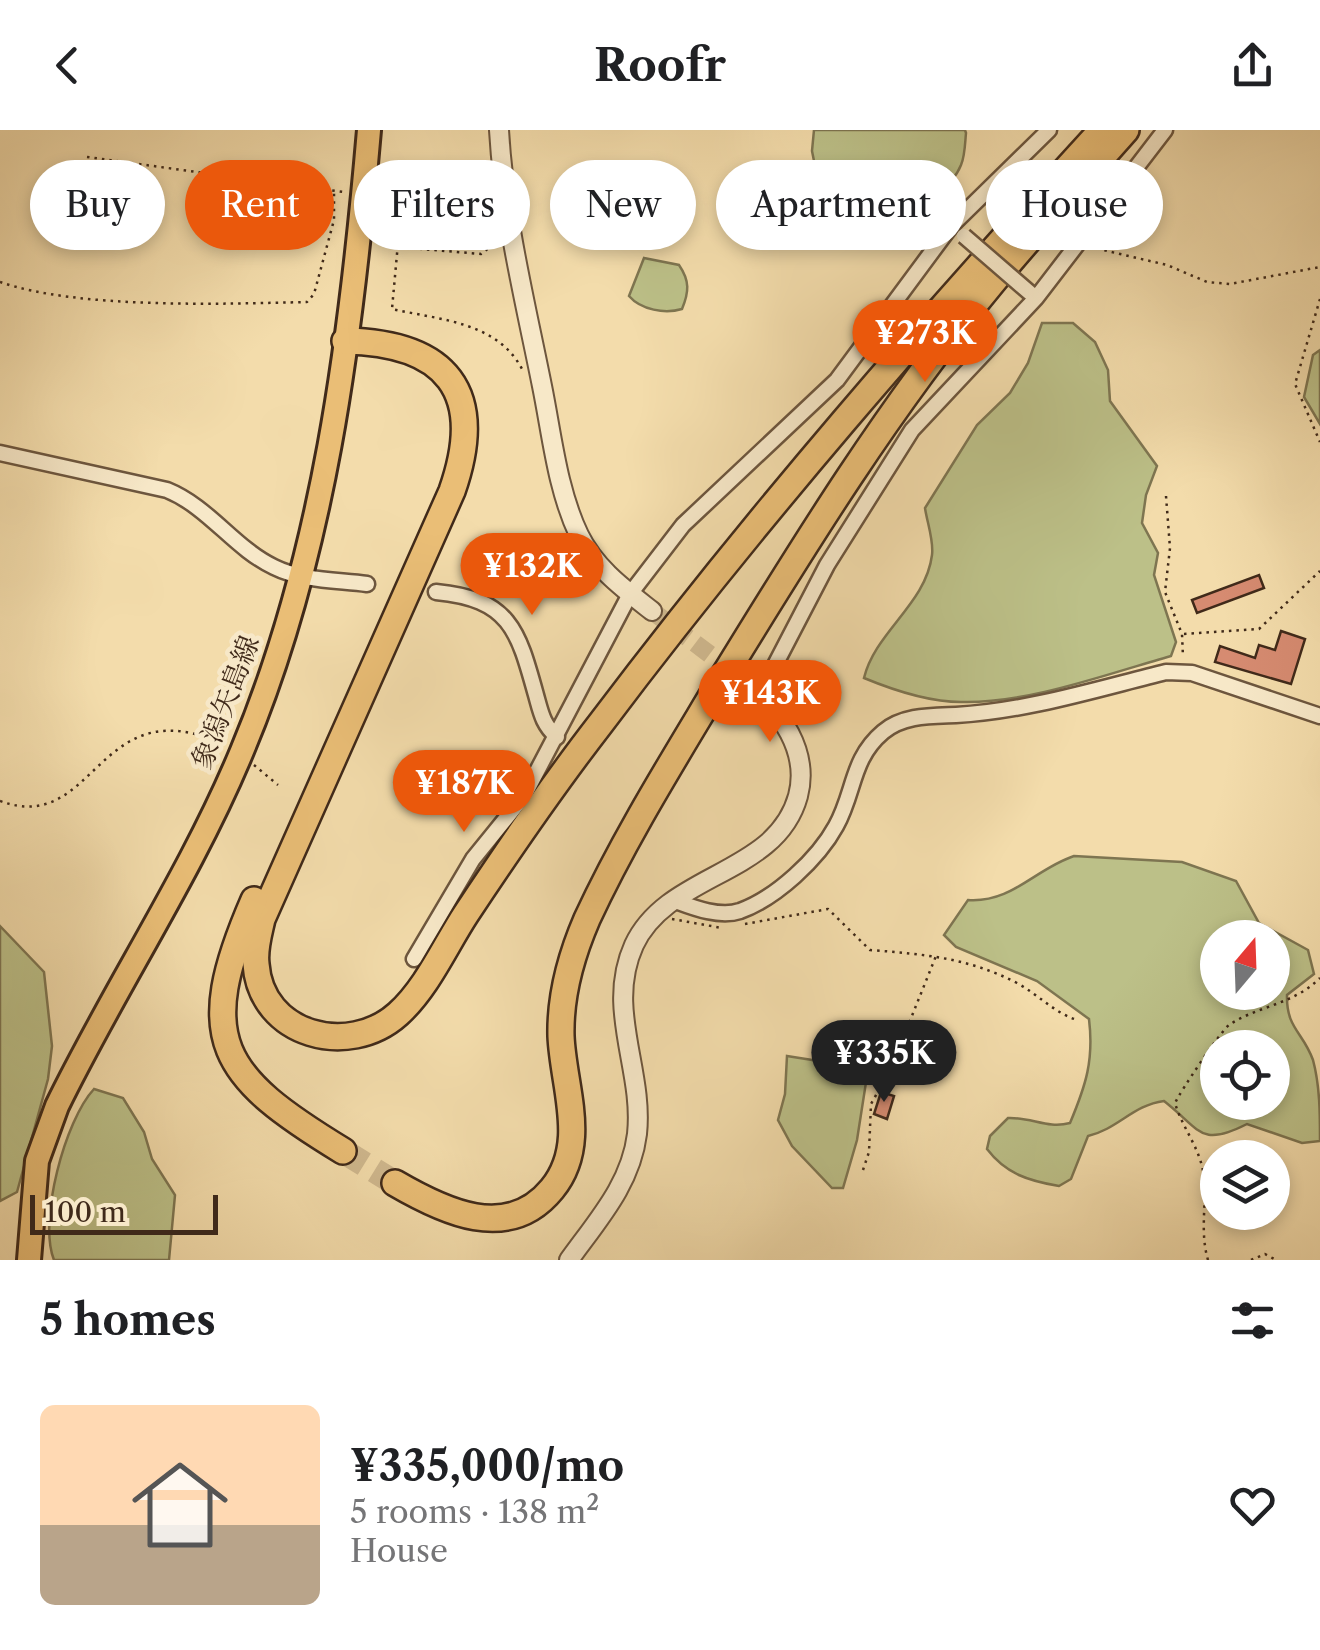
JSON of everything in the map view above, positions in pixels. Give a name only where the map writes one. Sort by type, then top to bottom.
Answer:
[{"type":"highway","points":[[395,1183],[455,1214],[497,1218],[535,1204],[563,1173],[572,1132],[563,1062],[562,1004],[572,958],[589,916],[672,762],[823,517],[983,276],[1102,130]]},
{"type":"highway","points":[[344,340],[388,342],[426,357],[454,386],[465,426],[465,447],[452,490],[262,919],[257,944],[261,986],[283,1018],[322,1037],[344,1038],[372,1031],[400,1012],[512,844],[620,697],[872,385],[1126,130]]},
{"type":"highway","points":[[343,1152],[277,1111],[239,1072],[227,1048],[221,1000],[238,939],[438,484],[450,442],[445,404],[422,374],[344,340]]},
{"type":"main road","name":"象潟矢島線","points":[[367,160],[369,130]]},
{"type":"main road","name":"象潟矢島線","points":[[29,1260],[37,1161],[57,1106],[241,753],[300,576],[322,480],[356,250]]},
{"type":"street","points":[[499,130],[503,160]]},
{"type":"street","points":[[966,210],[1049,130]]},
{"type":"street","points":[[1142,160],[1166,130]]},
{"type":"street","points":[[966,238],[1033,296]]},
{"type":"street","points":[[515,250],[566,497],[579,536],[616,584],[652,611]]},
{"type":"street","points":[[414,960],[473,860],[524,796],[630,594],[683,525],[837,380],[932,250]]},
{"type":"street","points":[[569,1260],[618,1194],[631,1162],[637,1132],[634,1081],[621,1014],[633,948],[656,914],[673,900],[746,860],[774,839],[790,818],[800,791],[794,738],[754,688],[912,430],[1070,250]]},
{"type":"street","points":[[0,453],[167,490],[191,500],[262,559],[300,576],[367,584]]},
{"type":"street","points":[[436,592],[476,599],[508,619],[522,643],[546,727],[557,737]]},
{"type":"street","points":[[673,900],[718,913],[739,911],[777,888],[820,852],[838,824],[853,770],[862,754],[884,730],[900,722],[997,713],[1178,673],[1192,673],[1320,716]]},
{"type":"path","points":[[88,157],[185,171]]},
{"type":"path","points":[[334,192],[354,192]]},
{"type":"path","points":[[0,282],[34,294],[229,304],[308,302],[314,294],[326,250]]},
{"type":"path","points":[[396,250],[392,309],[489,332],[510,347],[529,381],[544,397]]},
{"type":"path","points":[[432,250],[481,254],[486,250]]},
{"type":"path","points":[[1103,250],[1167,265],[1207,282],[1230,284],[1320,267]]},
{"type":"path","points":[[1320,298],[1296,384],[1320,442]]},
{"type":"path","points":[[1166,496],[1170,548],[1166,592],[1182,634],[1178,673]]},
{"type":"path","points":[[1182,634],[1259,629],[1320,571]]},
{"type":"path","points":[[0,801],[20,808],[41,806],[84,784],[116,746],[146,733],[192,731],[241,753],[278,786]]},
{"type":"path","points":[[656,914],[714,929],[828,909],[870,950],[936,955],[993,971],[1023,987],[1052,1012],[1078,1020]]},
{"type":"path","points":[[863,1170],[869,1152],[871,1104],[891,1068],[936,955]]},
{"type":"path","points":[[1208,1260],[1200,1232],[1206,1202],[1200,1156],[1175,1103],[1182,1087],[1228,1026],[1270,1010],[1320,978]]},
{"type":"path","points":[[1251,1260],[1264,1254],[1276,1260]]},
{"type":"green space","points":[[814,130],[966,133],[962,160],[814,160]]},
{"type":"green space","points":[[644,258],[679,265],[687,287],[682,309],[654,310],[629,296]]},
{"type":"green space","points":[[1042,323],[1073,323],[1095,342],[1108,370],[1110,401],[1157,466],[1146,495],[1142,523],[1158,553],[1154,575],[1176,642],[1171,656],[1067,686],[986,701],[924,698],[864,678],[878,646],[911,603],[928,572],[932,550],[925,508],[977,425],[1010,393],[1028,363]]},
{"type":"green space","points":[[1320,350],[1320,424],[1304,397],[1313,355]]},
{"type":"green space","points":[[1074,856],[1182,862],[1236,881],[1257,920],[1200,920],[1200,1010],[1288,1010],[1313,1060],[1320,1141],[1302,1143],[1247,1124],[1210,1135],[1194,1127],[1164,1101],[1143,1107],[1088,1136],[1071,1179],[1059,1186],[1019,1175],[1002,1165],[987,1149],[990,1136],[1008,1118],[1054,1125],[1070,1123],[1087,1072],[1090,1047],[1089,1019],[1037,981],[956,947],[944,935],[968,900],[984,900],[1011,891]]},
{"type":"green space","points":[[0,926],[44,972],[52,1046],[48,1079],[17,1192],[0,1201]]},
{"type":"green space","points":[[1290,940],[1308,950],[1314,974],[1290,993]]},
{"type":"green space","points":[[787,1056],[850,1066],[867,1076],[857,1140],[843,1188],[832,1188],[792,1146],[778,1120],[785,1094]]},
{"type":"green space","points":[[94,1089],[123,1098],[144,1132],[152,1159],[175,1195],[169,1260],[54,1260],[49,1221],[57,1172],[73,1123]]},
{"type":"building","points":[[1259,575],[1264,588],[1197,613],[1192,600]]},
{"type":"building","points":[[1281,631],[1305,639],[1291,684],[1215,662],[1220,646],[1255,658],[1259,645],[1275,650]]},
{"type":"building","points":[[881,1092],[894,1096],[887,1119],[874,1114]]},
{"type":"tunnel","points":[[652,611],[748,683]]},
{"type":"tunnel","points":[[343,1151],[395,1183]]}]
